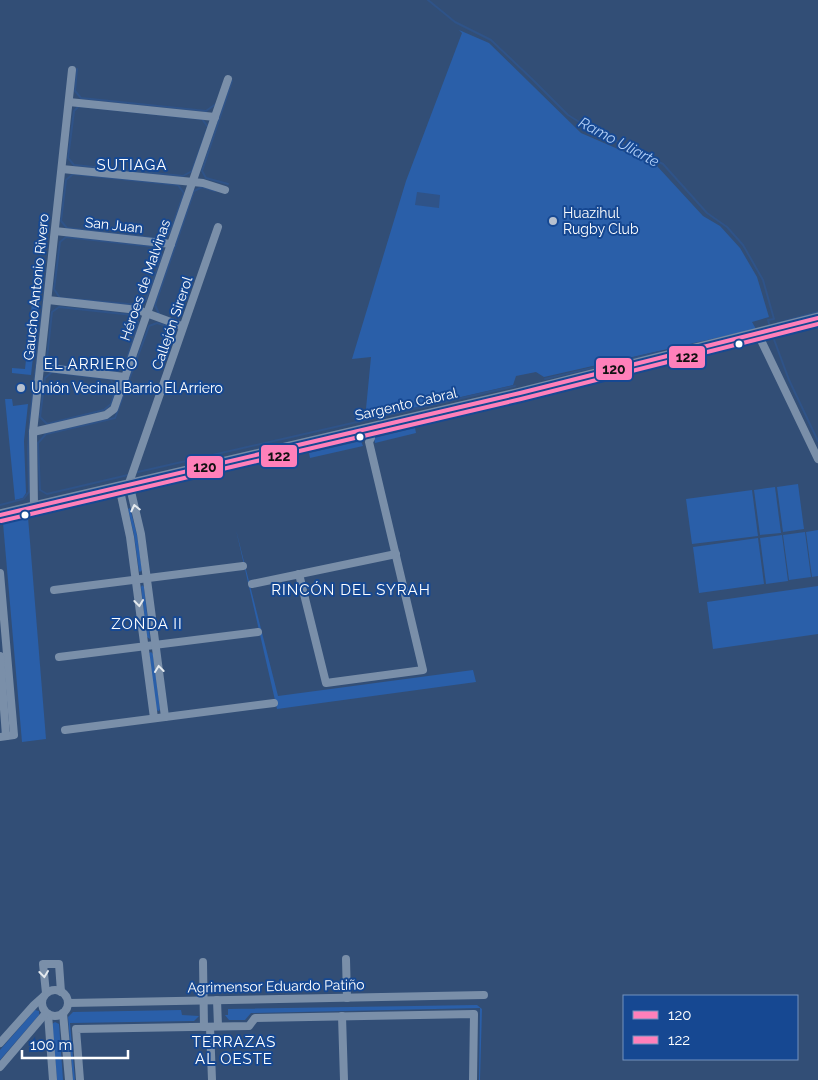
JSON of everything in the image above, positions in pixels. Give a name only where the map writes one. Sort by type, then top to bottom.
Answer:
[{"type":"main road","name":"Sargento Cabral","points":[[0,514],[520,393],[818,318]]},
{"type":"street","name":"Gaucho Antonio Rivero","points":[[34,507],[34,432],[72,70]]},
{"type":"street","name":"Héroes de Malvinas","points":[[34,432],[106,415],[114,409],[228,79]]},
{"type":"street","points":[[69,102],[215,117]]},
{"type":"street","points":[[62,169],[203,183],[225,190]]},
{"type":"street","name":"Callejón Sirerol","points":[[124,485],[218,227]]},
{"type":"street","name":"San Juan","points":[[55,231],[171,244]]},
{"type":"street","points":[[48,300],[138,310],[178,325]]},
{"type":"street","points":[[766,331],[818,459]]},
{"type":"street","points":[[40,367],[125,377]]},
{"type":"street","points":[[298,574],[326,684],[423,670],[369,442],[371,438],[365,429]]},
{"type":"street","points":[[124,485],[141,534],[165,717]]},
{"type":"street","points":[[124,485],[154,718]]},
{"type":"street","points":[[252,584],[396,554]]},
{"type":"street","points":[[54,590],[243,566]]},
{"type":"street","points":[[0,572],[5,675],[3,736]]},
{"type":"street","points":[[59,657],[258,632]]},
{"type":"street","points":[[0,656],[5,675]]},
{"type":"street","points":[[65,730],[274,703]]},
{"type":"street","points":[[346,959],[347,998]]},
{"type":"street","points":[[203,962],[203,1000],[211,1027]]},
{"type":"street","points":[[53,1080],[47,1014],[42,1006],[44,995],[43,964],[59,964],[62,992],[67,998],[68,1003],[63,1013],[69,1080]]},
{"type":"street","points":[[0,1043],[44,995],[51,990],[62,992]]},
{"type":"street","name":"Agrimensor Eduardo Patiño","points":[[68,1003],[484,995]]},
{"type":"street","points":[[212,1080],[211,1027],[217,1000]]},
{"type":"street","points":[[47,1014],[56,1016],[63,1013]]},
{"type":"street","points":[[0,1067],[47,1014]]},
{"type":"street","points":[[80,1080],[76,1029],[249,1026],[255,1018],[474,1014],[473,1080]]},
{"type":"street","points":[[342,1016],[344,1080]]},
{"type":"shaded area","name":"Huazihul Rugby Club","points":[[459,30],[489,43],[581,133],[657,166],[703,216],[720,226],[740,248],[757,277],[769,317],[752,322],[756,329],[544,377],[536,372],[516,376],[513,385],[365,419],[371,357],[352,359],[406,181],[462,33]]},
{"type":"shaded area","points":[[417,192],[440,195],[439,208],[415,205]]},
{"type":"shaded area","points":[[36,265],[43,266],[31,375],[12,373],[12,368],[25,369]]},
{"type":"shaded area","points":[[5,399],[12,399],[13,406],[28,404],[24,441],[26,493],[23,498],[15,500]]},
{"type":"shaded area","points":[[415,428],[416,433],[375,443],[374,438]]},
{"type":"shaded area","points":[[361,441],[363,446],[310,458],[309,453]]},
{"type":"shaded area","points":[[798,484],[804,529],[783,532],[777,487]]},
{"type":"shaded area","points":[[775,487],[781,533],[760,535],[754,490]]},
{"type":"shaded area","points":[[752,490],[758,536],[692,544],[686,499]]},
{"type":"shaded area","points":[[130,508],[137,535],[142,570],[140,572],[128,509]]},
{"type":"shaded area","points":[[28,517],[46,739],[22,742],[3,523]]},
{"type":"shaded area","points":[[236,530],[278,696],[473,670],[476,682],[277,709]]},
{"type":"shaded area","points":[[818,530],[818,576],[812,577],[806,532]]},
{"type":"shaded area","points":[[805,532],[811,577],[789,580],[783,535]]},
{"type":"shaded area","points":[[782,535],[788,581],[766,584],[760,538]]},
{"type":"shaded area","points":[[758,538],[764,584],[699,593],[693,547]]},
{"type":"shaded area","points":[[142,585],[144,587],[150,639],[147,637]]},
{"type":"shaded area","points":[[818,586],[818,634],[713,649],[707,602]]},
{"type":"shaded area","points":[[149,653],[153,654],[159,711],[156,710]]},
{"type":"shaded area","points":[[477,1005],[482,1009],[480,1080],[480,1008],[251,1013],[245,1020],[229,1020],[225,1015],[228,1015],[228,1009]]},
{"type":"shaded area","points":[[35,1010],[39,1011],[39,1015],[0,1060],[0,1050]]},
{"type":"shaded area","points":[[181,1010],[182,1015],[199,1016],[194,1021],[70,1023],[75,1080],[73,1080],[68,1017],[73,1012]]},
{"type":"shaded area","points":[[55,1022],[59,1024],[63,1080],[57,1080],[52,1024]]},
{"type":"waterway","name":"Ramo Uliarte","points":[[428,0],[455,22],[491,40],[568,115],[589,128],[663,164],[707,213],[727,227],[743,245],[763,280],[774,319],[768,320],[770,327]]},
{"type":"waterway","points":[[77,69],[75,91],[81,98],[206,111],[216,104]]},
{"type":"waterway","points":[[228,184],[206,178],[202,171],[232,81]]},
{"type":"waterway","points":[[79,106],[202,119],[208,127],[192,171],[183,176],[74,165],[68,158],[74,111],[79,106]]},
{"type":"waterway","points":[[73,174],[178,185],[184,193],[170,233],[161,239],[67,228],[61,221],[66,180],[73,174]]},
{"type":"waterway","points":[[159,314],[155,305],[194,191],[202,187],[215,191]]},
{"type":"waterway","points":[[66,237],[157,247],[162,256],[146,300],[139,305],[60,298],[54,289],[60,242],[66,237]]},
{"type":"waterway","points":[[0,505],[23,499],[29,492],[28,449],[30,419],[47,268]]},
{"type":"waterway","points":[[59,307],[133,315],[139,323],[124,367],[117,372],[52,365],[47,358],[52,312],[59,307]]},
{"type":"waterway","points":[[778,323],[818,312]]},
{"type":"waterway","points":[[128,475],[47,494],[40,490],[38,443],[46,434],[115,418],[149,326],[157,323],[176,329]]},
{"type":"waterway","points":[[772,334],[789,380],[818,441]]},
{"type":"waterway","points":[[545,379],[660,352]]},
{"type":"waterway","points":[[52,372],[110,379],[116,387],[111,404],[104,410],[47,424],[40,417],[45,378],[52,372]]},
{"type":"waterway","points":[[138,472],[515,386]]},
{"type":"transit line","name":"120","points":[[0,515],[520,393],[818,318]]},
{"type":"transit line","name":"122","points":[[1,521],[521,399],[818,324]]},
{"type":"place","name":"Huazihul Rugby Club","points":[[553,221]]},
{"type":"place","name":"Unión Vecinal Barrio El Arriero","points":[[21,388]]},
{"type":"district","name":"SUTIAGA","points":[[132,165]]},
{"type":"district","name":"EL ARRIERO","points":[[91,364]]},
{"type":"district","name":"RINCÓN DEL SYRAH","points":[[351,590]]},
{"type":"district","name":"ZONDA II","points":[[147,624]]},
{"type":"district","name":"TERRAZAS AL OESTE","points":[[234,1050]]}]
